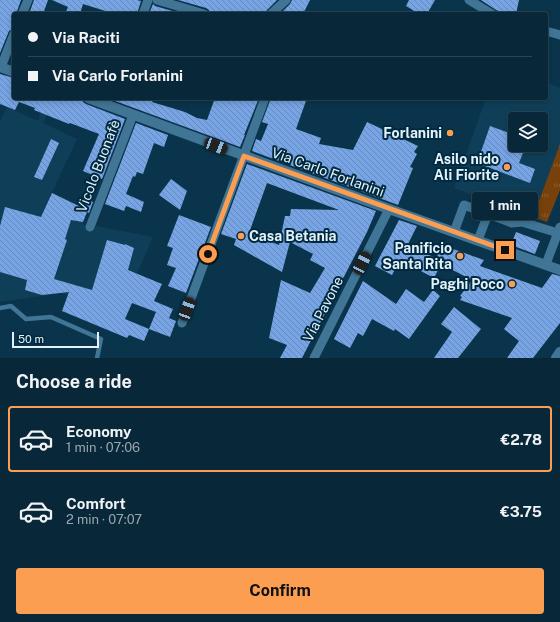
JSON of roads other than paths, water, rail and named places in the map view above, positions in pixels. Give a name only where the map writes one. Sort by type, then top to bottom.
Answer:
[{"type":"street","points":[[23,12],[28,0]]},
{"type":"street","points":[[144,12],[148,0]]},
{"type":"street","points":[[157,0],[174,2],[199,12]]},
{"type":"street","points":[[273,12],[286,0]]},
{"type":"street","points":[[469,0],[489,12]]},
{"type":"street","points":[[548,32],[560,35]]},
{"type":"street","points":[[12,39],[0,67],[12,71]]},
{"type":"street","name":"Via Carlo Forlanini","points":[[98,100],[109,102],[133,115],[244,156],[560,270]]},
{"type":"street","points":[[182,323],[264,100]]},
{"type":"street","name":"Vicolo Buonafè","points":[[90,227],[133,115]]},
{"type":"street","points":[[454,232],[464,205],[512,223],[522,222],[559,230],[546,264]]},
{"type":"street","name":"Via Pavone","points":[[314,358],[389,209]]},
{"type":"street","points":[[478,240],[488,214]]},
{"type":"street","points":[[556,358],[560,352]]},
{"type":"lane","points":[[0,308],[11,306],[26,320],[51,317],[101,339],[97,358]]},
{"type":"place","name":"Forlanini","points":[[450,133]]},
{"type":"place","name":"Asilo nido Ali Fiorite","points":[[507,167]]},
{"type":"place","name":"Casa Betania","points":[[241,236]]},
{"type":"place","name":"Panificio Santa Rita","points":[[460,256]]},
{"type":"place","name":"Paghi Poco","points":[[512,284]]}]
